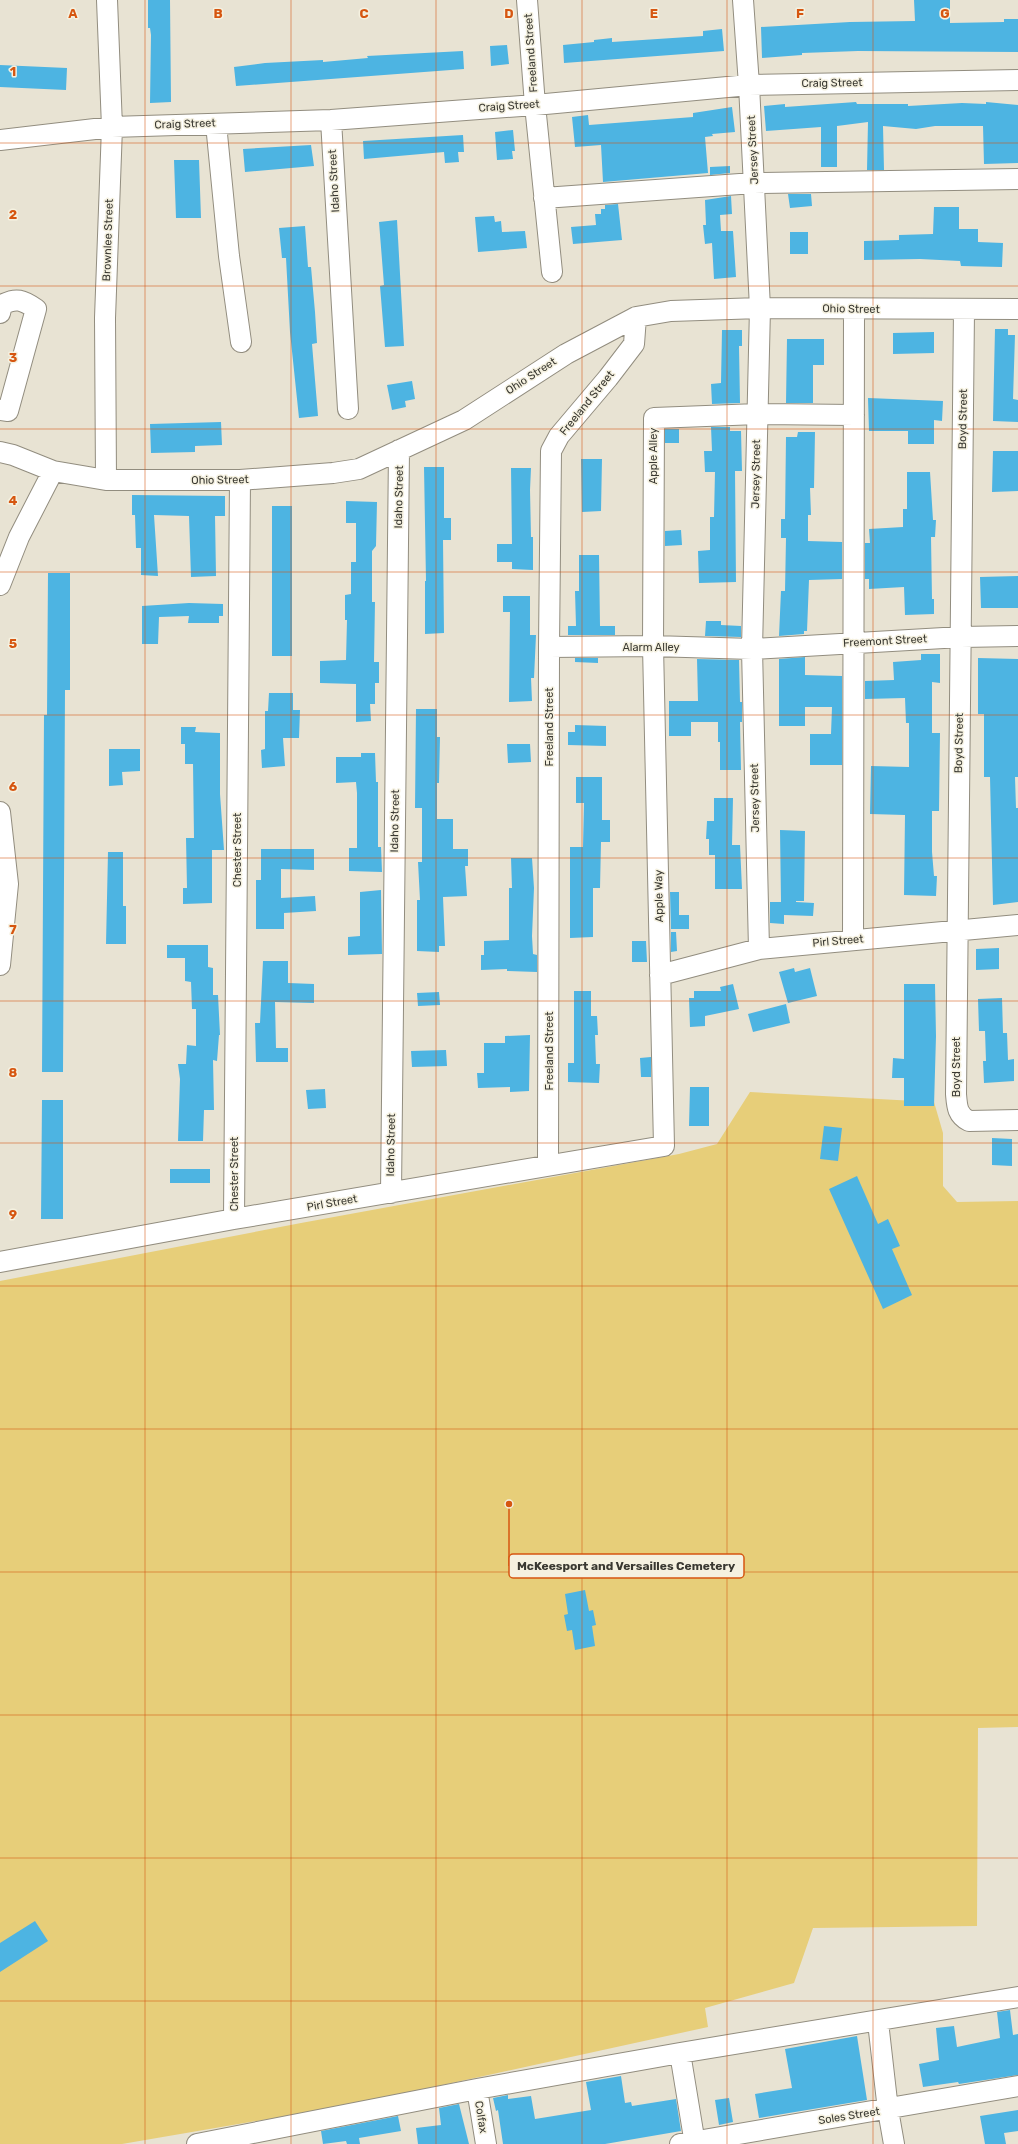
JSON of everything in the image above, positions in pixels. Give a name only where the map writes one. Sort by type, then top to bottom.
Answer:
[{"type":"street","name":"Brownlee Street","points":[[106,480],[105,318],[112,127],[107,0]]},
{"type":"street","name":"Freeland Street","points":[[527,0],[535,104],[552,272]]},
{"type":"street","name":"Jersey Street","points":[[743,0],[749,85],[760,308],[752,649],[758,949]]},
{"type":"street","name":"Craig Street","points":[[0,140],[112,127],[331,120],[749,85],[1018,80]]},
{"type":"street","name":"Idaho Street","points":[[331,120],[348,409]]},
{"type":"street","points":[[216,124],[229,256],[241,342]]},
{"type":"street","points":[[544,198],[754,183],[1018,178]]},
{"type":"street","points":[[0,313],[2,305],[11,300],[25,302],[36,309],[8,411],[0,410]]},
{"type":"street","name":"Ohio Street","points":[[0,452],[13,455],[53,471],[106,480],[240,480],[359,469],[464,420],[566,354],[636,317],[671,311],[760,308],[964,310],[1018,309]]},
{"type":"street","points":[[853,940],[854,309]]},
{"type":"street","name":"Boyd Street","points":[[964,310],[956,1094],[958,1110],[962,1118],[969,1121],[1018,1120]]},
{"type":"street","name":"Freeland Street","points":[[548,1166],[551,451],[559,436],[608,378],[634,344],[636,317]]},
{"type":"street","name":"Apple Alley","points":[[653,646],[654,418],[758,414],[854,415]]},
{"type":"street","name":"Idaho Street","points":[[391,1193],[399,450]]},
{"type":"street","points":[[0,585],[19,537],[53,471]]},
{"type":"street","name":"Chester Street","points":[[234,1219],[240,480]]},
{"type":"street","name":"Freemont Street","points":[[752,649],[961,637],[1018,636]]},
{"type":"street","name":"Alarm Alley","points":[[549,647],[653,646],[752,649]]},
{"type":"street","name":"Apple Way","points":[[653,646],[664,1146]]},
{"type":"street","points":[[0,812],[8,884],[0,965]]},
{"type":"street","name":"Pirl Street","points":[[660,975],[758,949],[1018,925]]},
{"type":"street","name":"Pirl Street","points":[[0,1262],[234,1219],[664,1146]]},
{"type":"street","points":[[197,2144],[477,2089],[680,2053],[878,2022],[1018,1997]]},
{"type":"street","points":[[878,2022],[888,2110],[894,2144]]},
{"type":"street","points":[[680,2053],[690,2143]]},
{"type":"street","name":"Soles Street","points":[[690,2143],[888,2110],[1018,2086]]},
{"type":"street","name":"Colfax","points":[[477,2089],[486,2144]]},
{"type":"shaded area","points":[[750,1092],[934,1102],[943,1133],[943,1186],[957,1202],[1018,1201],[1018,1727],[978,1728],[977,1926],[813,1928],[794,1983],[705,2008],[708,2027],[356,2104],[122,2144],[0,2144],[0,1281],[301,1223],[679,1154],[717,1144]]},
{"type":"building","points":[[148,0],[170,0],[171,102],[150,103],[151,35],[150,28],[148,28]]},
{"type":"building","points":[[914,0],[950,0],[950,23],[1004,22],[1004,19],[1018,19],[1018,52],[858,51],[802,53],[802,55],[762,58],[761,27],[850,22],[915,21]]},
{"type":"building","points":[[722,29],[724,51],[564,63],[563,45],[594,42],[594,40],[612,38],[612,42],[703,36],[703,31]]},
{"type":"building","points":[[507,45],[509,64],[491,66],[490,46]]},
{"type":"building","points":[[463,51],[464,69],[236,86],[234,67],[265,63],[323,60],[323,62],[368,58],[367,56]]},
{"type":"building","points":[[0,65],[67,68],[66,90],[0,87]]},
{"type":"building","points":[[856,102],[857,104],[908,104],[908,106],[962,103],[986,104],[986,102],[1018,105],[1018,163],[984,164],[983,126],[935,126],[916,129],[883,126],[884,170],[867,170],[868,122],[837,126],[837,167],[821,167],[821,127],[766,131],[764,106],[785,104],[785,107]]},
{"type":"building","points":[[732,107],[735,132],[712,134],[713,136],[705,137],[708,173],[603,182],[601,145],[575,147],[572,117],[588,115],[589,125],[693,117],[693,113]]},
{"type":"building","points":[[513,130],[515,151],[512,151],[513,159],[497,160],[495,132]]},
{"type":"building","points":[[463,135],[464,152],[458,152],[459,162],[445,163],[444,152],[364,159],[363,141]]},
{"type":"building","points":[[311,145],[314,166],[245,172],[243,149]]},
{"type":"building","points":[[174,160],[199,160],[201,218],[176,218]]},
{"type":"building","points":[[730,166],[730,173],[710,175],[710,167]]},
{"type":"building","points":[[788,194],[811,194],[812,206],[790,208]]},
{"type":"building","points":[[731,196],[732,214],[720,215],[721,231],[733,231],[736,277],[714,279],[712,243],[705,244],[703,225],[706,225],[705,200]]},
{"type":"building","points":[[618,204],[622,240],[573,244],[571,227],[596,225],[595,214],[601,214],[601,209],[605,209],[605,205]]},
{"type":"building","points":[[934,207],[959,207],[959,229],[978,229],[978,242],[1003,243],[1002,267],[961,266],[960,261],[920,259],[864,260],[864,241],[899,240],[899,235],[933,234]]},
{"type":"building","points":[[494,216],[495,222],[501,221],[502,232],[525,231],[527,248],[478,252],[475,217]]},
{"type":"building","points":[[397,220],[404,346],[385,347],[380,286],[384,285],[379,222]]},
{"type":"building","points":[[305,226],[308,267],[311,267],[315,312],[317,343],[312,344],[318,416],[299,418],[290,332],[286,258],[282,258],[279,228]]},
{"type":"building","points":[[790,232],[808,232],[808,254],[790,254]]},
{"type":"building","points":[[995,329],[1008,329],[1008,335],[1015,335],[1013,399],[1018,400],[1018,422],[993,421]]},
{"type":"building","points":[[722,330],[742,330],[742,346],[739,346],[740,403],[712,404],[711,384],[721,383]]},
{"type":"building","points":[[934,332],[934,353],[893,354],[893,333]]},
{"type":"building","points":[[787,339],[824,339],[824,365],[813,365],[813,403],[786,403]]},
{"type":"building","points":[[412,381],[415,399],[405,401],[406,407],[392,410],[387,385]]},
{"type":"building","points":[[868,398],[943,401],[942,421],[934,420],[934,444],[908,444],[908,431],[869,431]]},
{"type":"building","points":[[221,422],[222,445],[195,446],[195,452],[151,453],[150,424]]},
{"type":"building","points":[[711,427],[730,427],[730,431],[741,431],[742,471],[735,471],[736,582],[699,583],[698,551],[710,550],[710,517],[714,517],[715,472],[705,472],[704,451],[712,451]]},
{"type":"building","points":[[665,429],[679,429],[679,443],[665,443]]},
{"type":"building","points":[[798,432],[815,432],[814,488],[810,488],[811,515],[808,515],[808,541],[842,542],[842,579],[809,580],[807,631],[804,631],[804,634],[779,636],[781,591],[785,591],[786,538],[781,538],[781,519],[785,519],[786,437],[797,437]]},
{"type":"building","points":[[993,451],[1018,451],[1018,491],[992,492]]},
{"type":"building","points":[[581,459],[602,459],[601,511],[582,512]]},
{"type":"building","points":[[424,467],[444,467],[444,518],[451,518],[451,540],[443,540],[444,633],[425,634],[426,581]]},
{"type":"building","points":[[511,468],[531,468],[530,490],[531,537],[533,537],[533,570],[512,569],[512,562],[497,562],[497,544],[512,544]]},
{"type":"building","points":[[907,472],[930,472],[933,520],[936,520],[935,537],[931,537],[932,599],[934,599],[934,614],[905,615],[904,587],[869,589],[869,579],[865,579],[865,543],[870,543],[869,529],[903,527],[903,509],[907,509]]},
{"type":"building","points":[[132,495],[225,496],[225,516],[215,516],[216,576],[191,577],[189,516],[154,515],[158,576],[141,575],[141,548],[136,548],[135,515],[132,515]]},
{"type":"building","points":[[346,501],[377,502],[376,546],[372,551],[372,602],[375,602],[374,662],[379,662],[379,683],[375,683],[375,704],[370,704],[371,721],[356,722],[356,684],[320,683],[320,661],[346,660],[347,620],[345,620],[345,595],[351,594],[351,562],[356,562],[356,523],[346,523]]},
{"type":"building","points":[[272,506],[292,506],[292,656],[272,656]]},
{"type":"building","points":[[681,530],[682,545],[665,546],[665,531]]},
{"type":"building","points":[[579,555],[599,555],[600,626],[615,626],[615,635],[568,635],[568,626],[576,626],[575,591],[579,591]]},
{"type":"building","points":[[48,573],[70,573],[70,690],[65,690],[63,1072],[42,1072],[44,715],[47,715]]},
{"type":"building","points":[[1018,576],[1018,608],[981,608],[980,577]]},
{"type":"building","points":[[503,596],[530,596],[530,635],[536,635],[534,678],[531,678],[532,701],[509,702],[510,612],[503,612]]},
{"type":"building","points":[[189,603],[223,604],[223,616],[219,616],[219,623],[188,623],[189,616],[159,617],[158,644],[142,644],[142,606]]},
{"type":"building","points":[[706,621],[721,621],[721,625],[741,626],[741,637],[705,636]]},
{"type":"building","points":[[921,654],[940,654],[940,683],[932,682],[932,733],[940,733],[939,811],[932,811],[932,852],[934,876],[937,876],[936,896],[904,895],[905,815],[870,814],[871,766],[909,767],[909,723],[906,723],[905,698],[865,699],[865,681],[894,680],[893,662],[921,660]]},
{"type":"building","points":[[805,657],[805,675],[842,676],[842,765],[810,765],[810,734],[831,734],[832,707],[805,707],[805,726],[779,726],[779,659]]},
{"type":"building","points":[[575,658],[598,658],[598,663],[575,662]]},
{"type":"building","points":[[978,658],[1018,659],[1018,777],[1015,777],[1016,808],[1018,808],[1018,902],[993,905],[990,777],[984,777],[984,714],[978,714]]},
{"type":"building","points":[[697,659],[739,660],[740,702],[742,702],[742,722],[740,722],[741,770],[720,770],[718,722],[691,722],[691,736],[669,736],[669,701],[698,701]]},
{"type":"building","points":[[269,693],[293,693],[293,710],[300,710],[299,738],[283,738],[285,766],[262,768],[261,750],[265,749],[265,711],[268,711]]},
{"type":"building","points":[[416,709],[437,709],[437,737],[440,737],[439,783],[437,783],[437,819],[453,819],[453,849],[468,849],[468,866],[465,866],[467,896],[443,897],[445,946],[439,946],[439,952],[417,951],[417,900],[420,900],[418,862],[422,862],[422,808],[415,808]]},
{"type":"building","points":[[575,725],[606,726],[606,746],[568,745],[568,732],[575,732]]},
{"type":"building","points":[[181,727],[196,727],[195,732],[220,733],[220,794],[224,850],[212,850],[212,903],[183,904],[183,888],[187,888],[186,838],[194,838],[193,764],[185,764],[185,744],[181,744]]},
{"type":"building","points":[[507,744],[530,744],[531,762],[508,763]]},
{"type":"building","points":[[109,749],[140,749],[140,771],[122,772],[123,785],[109,786]]},
{"type":"building","points":[[361,753],[375,753],[376,782],[378,782],[378,847],[381,847],[382,872],[349,871],[349,848],[357,848],[356,782],[336,783],[336,757],[361,757]]},
{"type":"building","points":[[576,777],[602,777],[602,820],[610,820],[610,842],[601,842],[600,888],[593,888],[593,937],[570,938],[570,847],[583,847],[584,803],[576,803]]},
{"type":"building","points":[[714,798],[733,798],[732,845],[740,845],[742,889],[715,889],[715,855],[709,855],[709,839],[706,839],[707,821],[714,821]]},
{"type":"building","points":[[780,830],[805,831],[804,901],[796,902],[814,903],[813,916],[784,915],[784,924],[770,923],[770,902],[781,902]]},
{"type":"building","points":[[261,849],[314,849],[314,870],[281,869],[281,898],[315,896],[316,911],[284,913],[284,929],[256,929],[256,880],[261,880]]},
{"type":"building","points":[[108,852],[123,852],[123,906],[126,906],[126,944],[106,944]]},
{"type":"building","points":[[511,858],[532,858],[534,888],[532,936],[533,954],[537,955],[537,972],[507,971],[507,969],[481,970],[481,955],[484,955],[484,941],[509,940],[509,888],[512,888]]},
{"type":"building","points":[[381,890],[382,954],[348,955],[348,937],[360,936],[360,892]]},
{"type":"building","points":[[670,892],[679,892],[679,915],[689,915],[689,929],[671,929]]},
{"type":"building","points":[[671,932],[676,932],[677,951],[671,952]]},
{"type":"building","points":[[632,941],[646,941],[647,962],[632,962]]},
{"type":"building","points":[[167,945],[208,945],[208,967],[213,968],[213,995],[218,995],[220,1035],[217,1061],[213,1060],[214,1110],[204,1110],[203,1141],[178,1141],[180,1079],[178,1064],[186,1064],[187,1045],[196,1046],[196,1009],[192,1009],[191,982],[185,981],[185,958],[167,958]]},
{"type":"building","points":[[999,948],[999,969],[976,970],[976,949]]},
{"type":"building","points":[[263,961],[288,961],[288,983],[314,984],[314,1003],[275,1002],[276,1048],[288,1048],[288,1062],[256,1062],[255,1023],[260,1023]]},
{"type":"building","points":[[794,968],[795,972],[810,968],[817,996],[788,1003],[779,972]]},
{"type":"building","points":[[733,984],[739,1009],[705,1016],[705,1026],[690,1027],[689,998],[694,998],[694,991],[721,991],[720,987]]},
{"type":"building","points":[[904,984],[935,984],[936,1036],[934,1106],[904,1106],[904,1078],[892,1078],[893,1058],[904,1059]]},
{"type":"building","points":[[574,991],[591,991],[591,1016],[597,1016],[598,1035],[595,1035],[596,1064],[600,1064],[599,1083],[568,1082],[568,1063],[574,1063]]},
{"type":"building","points":[[439,992],[440,1005],[418,1006],[417,993]]},
{"type":"building","points":[[1002,998],[1003,1033],[1007,1033],[1008,1060],[1014,1059],[1014,1081],[984,1083],[983,1061],[986,1061],[985,1031],[979,1031],[978,999]]},
{"type":"building","points":[[786,1004],[790,1023],[753,1032],[748,1014]]},
{"type":"building","points":[[530,1035],[529,1091],[510,1092],[510,1087],[478,1088],[477,1073],[484,1073],[484,1043],[505,1043],[505,1036]]},
{"type":"building","points":[[446,1050],[447,1066],[412,1067],[411,1051]]},
{"type":"building","points":[[651,1057],[651,1077],[641,1077],[640,1058]]},
{"type":"building","points":[[690,1087],[709,1087],[709,1126],[689,1126]]},
{"type":"building","points":[[325,1089],[326,1108],[308,1109],[306,1090]]},
{"type":"building","points":[[42,1100],[63,1100],[63,1219],[41,1219]]},
{"type":"building","points":[[824,1126],[842,1128],[838,1161],[820,1159]]},
{"type":"building","points":[[992,1138],[1012,1139],[1012,1166],[992,1165]]},
{"type":"building","points":[[170,1169],[210,1169],[210,1183],[170,1183]]},
{"type":"building","points":[[857,1176],[878,1224],[888,1219],[900,1246],[892,1249],[912,1295],[883,1309],[829,1189]]},
{"type":"building","points":[[585,1590],[589,1611],[593,1610],[596,1625],[592,1626],[595,1646],[575,1650],[572,1630],[567,1631],[564,1615],[568,1614],[565,1594]]},
{"type":"building","points":[[35,1921],[48,1941],[0,1972],[0,1943]]},
{"type":"building","points":[[1010,2010],[1013,2035],[1018,2034],[1018,2075],[959,2084],[958,2082],[923,2087],[919,2064],[939,2060],[936,2028],[954,2026],[957,2047],[1000,2038],[997,2012]]},
{"type":"building","points":[[857,2036],[867,2100],[759,2118],[755,2094],[792,2088],[785,2049]]},
{"type":"building","points":[[621,2076],[625,2103],[631,2102],[632,2106],[676,2099],[681,2131],[605,2144],[503,2144],[498,2110],[496,2111],[493,2098],[508,2095],[508,2099],[531,2096],[535,2119],[591,2110],[586,2082]]},
{"type":"building","points":[[729,2098],[733,2122],[719,2125],[715,2100]]},
{"type":"building","points":[[459,2104],[469,2144],[418,2144],[416,2128],[441,2125],[439,2108]]},
{"type":"building","points":[[1018,2110],[1018,2131],[1004,2133],[1006,2144],[985,2144],[980,2116]]},
{"type":"building","points":[[398,2116],[401,2131],[359,2138],[360,2144],[347,2144],[346,2141],[323,2144],[321,2131]]},
{"type":"place","name":"McKeesport and Versailles Cemetery","points":[[509,1504]]}]
